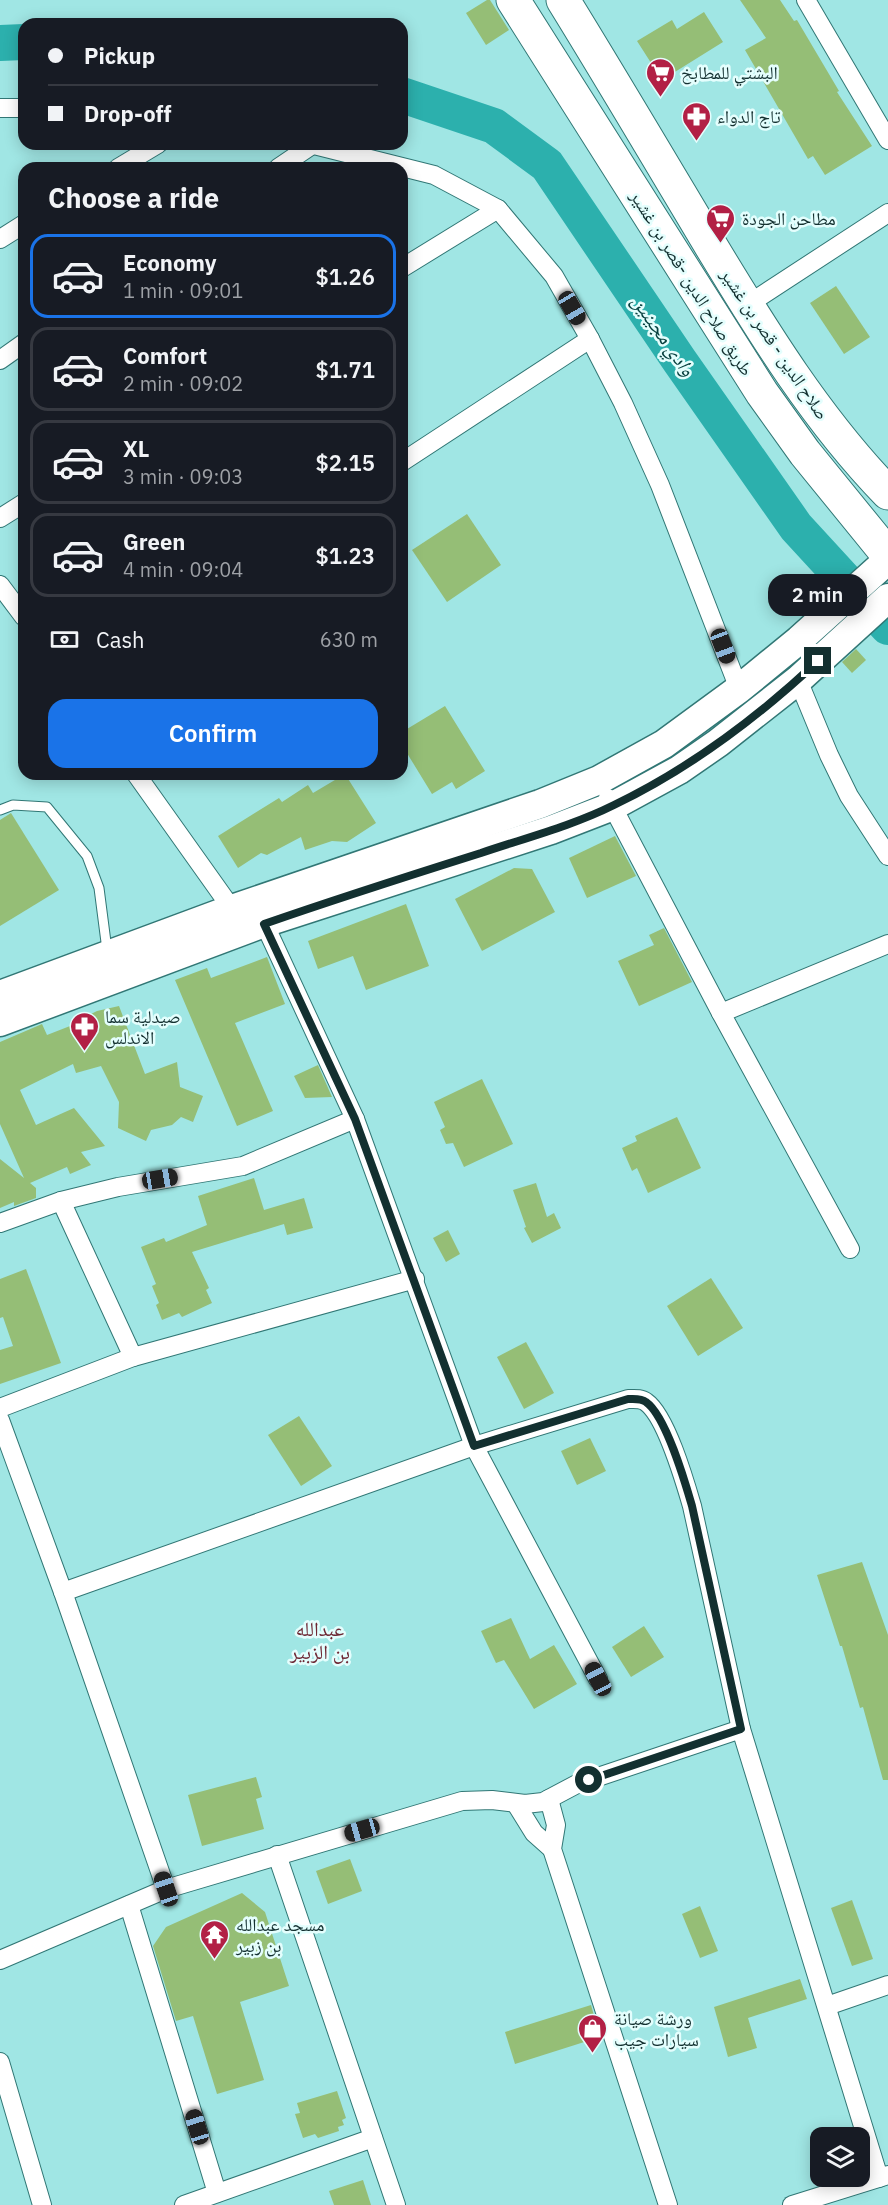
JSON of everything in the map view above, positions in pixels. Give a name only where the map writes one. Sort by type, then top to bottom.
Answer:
[{"type":"highway","name":"طريق صلاح الدين -قصر بن غشير","points":[[513,0],[762,393],[882,563]]},
{"type":"highway","name":"صلاح الدين - قصر بن غشير","points":[[564,0],[747,305],[794,376],[840,439],[888,494]]},
{"type":"main road","points":[[0,1022],[232,909],[540,804],[599,780],[664,744],[739,689],[799,640],[882,563]]},
{"type":"main road","points":[[0,995],[264,924],[551,830],[613,806],[679,770],[718,743],[808,670],[888,598]]},
{"type":"street","points":[[806,0],[888,140]]},
{"type":"street","points":[[0,108],[18,108]]},
{"type":"street","points":[[128,162],[148,150]]},
{"type":"street","points":[[286,162],[303,150]]},
{"type":"street","points":[[335,150],[382,162]]},
{"type":"street","points":[[408,168],[434,175],[498,209],[554,276],[623,403],[660,485],[739,689]]},
{"type":"street","points":[[408,264],[498,209]]},
{"type":"street","points":[[747,305],[888,213]]},
{"type":"street","points":[[0,239],[18,228]]},
{"type":"street","points":[[408,458],[590,339]]},
{"type":"street","points":[[0,360],[18,347]]},
{"type":"street","points":[[0,518],[18,507]]},
{"type":"street","points":[[0,585],[18,609]]},
{"type":"street","points":[[808,670],[829,755],[849,796],[888,856]]},
{"type":"street","points":[[140,780],[232,909]]},
{"type":"street","points":[[599,780],[721,1012],[850,1249]]},
{"type":"street","points":[[264,924],[355,1119],[474,1446],[598,1679]]},
{"type":"street","points":[[721,1012],[888,944]]},
{"type":"street","points":[[0,1223],[61,1201],[118,1187],[243,1166],[355,1119]]},
{"type":"street","points":[[61,1201],[133,1358]]},
{"type":"street","points":[[0,1408],[133,1358],[414,1279]]},
{"type":"street","points":[[63,1592],[474,1446],[628,1399],[646,1402],[653,1409],[668,1435],[692,1506],[741,1729],[827,2006],[883,2176],[792,2205]]},
{"type":"street","points":[[0,1420],[63,1592],[166,1889]]},
{"type":"street","points":[[0,1960],[166,1889],[462,1801],[492,1800],[534,1804],[577,1784],[741,1729]]},
{"type":"street","points":[[549,1799],[556,1825],[552,1849],[668,2205]]},
{"type":"street","points":[[516,1803],[534,1833],[552,1849]]},
{"type":"street","points":[[277,1855],[396,2205]]},
{"type":"street","points":[[129,1905],[217,2193]]},
{"type":"street","points":[[827,2006],[888,1985]]},
{"type":"street","points":[[0,2062],[42,2205]]},
{"type":"street","points":[[184,2205],[373,2138]]},
{"type":"lane","points":[[0,810],[13,805],[47,807],[87,856],[99,888],[112,966]]},
{"type":"building","points":[[490,0],[509,30],[486,45],[466,13]]},
{"type":"building","points":[[740,0],[780,0],[794,21],[797,20],[839,91],[837,92],[872,146],[825,175],[813,156],[808,159],[745,50],[766,38]]},
{"type":"building","points":[[704,12],[723,42],[662,80],[637,41],[672,20],[677,29]]},
{"type":"building","points":[[836,286],[870,337],[844,354],[810,303]]},
{"type":"building","points":[[467,514],[501,565],[447,602],[412,550]]},
{"type":"building","points":[[856,649],[866,660],[852,673],[842,662]]},
{"type":"building","points":[[445,706],[485,771],[456,789],[452,782],[432,794],[408,755],[408,728]]},
{"type":"building","points":[[335,780],[349,780],[376,823],[347,842],[332,841],[305,850],[301,837],[267,855],[261,853],[238,868],[218,836],[279,798],[282,802],[308,785],[313,793]]},
{"type":"building","points":[[11,813],[59,890],[0,926],[0,820]]},
{"type":"building","points":[[615,836],[636,876],[587,898],[569,858]]},
{"type":"building","points":[[514,868],[532,869],[555,912],[482,951],[455,899]]},
{"type":"building","points":[[406,904],[429,966],[366,990],[353,956],[318,969],[308,941]]},
{"type":"building","points":[[664,928],[692,982],[639,1006],[618,961],[654,945],[649,935]]},
{"type":"building","points":[[267,957],[285,1004],[235,1023],[273,1111],[237,1126],[175,980],[207,968],[211,978]]},
{"type":"building","points":[[119,1006],[145,1074],[177,1062],[180,1087],[203,1096],[193,1122],[181,1117],[172,1125],[151,1130],[146,1141],[118,1128],[119,1102],[101,1066],[76,1073],[73,1064],[20,1090],[36,1125],[74,1108],[105,1146],[81,1152],[91,1165],[70,1174],[67,1167],[30,1183],[36,1188],[36,1198],[14,1206],[14,1202],[0,1208],[0,1159],[24,1178],[0,1124],[0,1042],[42,1024],[47,1035],[88,1019],[89,1015],[97,1011]]},
{"type":"building","points":[[318,1065],[332,1097],[305,1098],[294,1076]]},
{"type":"building","points":[[482,1079],[513,1144],[464,1167],[453,1143],[446,1144],[440,1130],[445,1127],[434,1102]]},
{"type":"building","points":[[677,1117],[701,1168],[648,1193],[637,1168],[632,1171],[622,1148],[637,1141],[635,1136]]},
{"type":"building","points":[[254,1178],[264,1210],[304,1198],[313,1228],[287,1235],[284,1224],[192,1252],[209,1288],[206,1290],[212,1303],[182,1317],[179,1313],[162,1320],[156,1305],[159,1303],[152,1286],[156,1284],[141,1247],[164,1238],[166,1242],[207,1225],[198,1196]]},
{"type":"building","points":[[536,1183],[547,1217],[554,1213],[561,1228],[532,1243],[524,1228],[526,1227],[513,1190]]},
{"type":"building","points":[[448,1230],[460,1254],[446,1262],[433,1238]]},
{"type":"building","points":[[26,1269],[61,1363],[0,1384],[0,1350],[13,1346],[3,1317],[0,1318],[0,1279]]},
{"type":"building","points":[[711,1278],[743,1328],[698,1356],[667,1306]]},
{"type":"building","points":[[526,1342],[554,1393],[524,1409],[497,1357]]},
{"type":"building","points":[[299,1416],[332,1466],[301,1486],[268,1435]]},
{"type":"building","points":[[590,1438],[606,1471],[577,1485],[561,1451]]},
{"type":"building","points":[[862,1562],[888,1635],[888,1780],[883,1780],[863,1707],[860,1708],[842,1646],[840,1646],[817,1575]]},
{"type":"building","points":[[511,1618],[530,1659],[554,1645],[577,1684],[534,1709],[504,1660],[496,1663],[481,1631]]},
{"type":"building","points":[[644,1626],[664,1657],[631,1677],[612,1647]]},
{"type":"building","points":[[256,1777],[262,1797],[256,1799],[264,1829],[202,1846],[188,1795]]},
{"type":"building","points":[[350,1859],[362,1891],[328,1904],[316,1871]]},
{"type":"building","points":[[242,1893],[265,1912],[289,1986],[240,2002],[264,2080],[217,2094],[193,2016],[176,2021],[153,1946],[166,1927]]},
{"type":"building","points":[[852,1900],[873,1959],[852,1966],[831,1908]]},
{"type":"building","points":[[700,1906],[718,1951],[700,1958],[682,1914]]},
{"type":"building","points":[[800,1979],[807,1999],[748,2018],[757,2048],[728,2057],[714,2007]]},
{"type":"building","points":[[591,2005],[600,2037],[515,2064],[505,2032]]},
{"type":"building","points":[[337,2091],[346,2118],[342,2120],[344,2125],[338,2127],[339,2131],[318,2138],[315,2134],[303,2138],[295,2114],[300,2113],[297,2103]]},
{"type":"building","points":[[363,2180],[371,2205],[334,2205],[329,2191]]},
{"type":"waterway","name":"وادي مجينين","points":[[0,43],[18,42]]},
{"type":"waterway","name":"وادي مجينين","points":[[408,97],[494,126],[547,165],[796,527],[888,627]]},
{"type":"place","name":"البشتي للمطابخ","points":[[660,98]]},
{"type":"place","name":"تاج الدواء","points":[[696,142]]},
{"type":"place","name":"مطاحن الجودة","points":[[721,244]]},
{"type":"place","name":"صيدلية سما الاندلس","points":[[84,1052]]},
{"type":"place","name":"مسجد عبدالله بن زبير","points":[[215,1960]]},
{"type":"place","name":"ورشة صيانة سيارات جيب","points":[[593,2054]]},
{"type":"district","name":"عبدالله بن الزبير","points":[[320,1640]]},
{"type":"route","points":[[589,1780],[741,1729],[692,1506],[668,1435],[653,1409],[646,1402],[628,1399],[474,1446],[355,1119],[264,924],[551,830],[613,806],[679,770],[718,743],[759,712],[818,661]]}]
